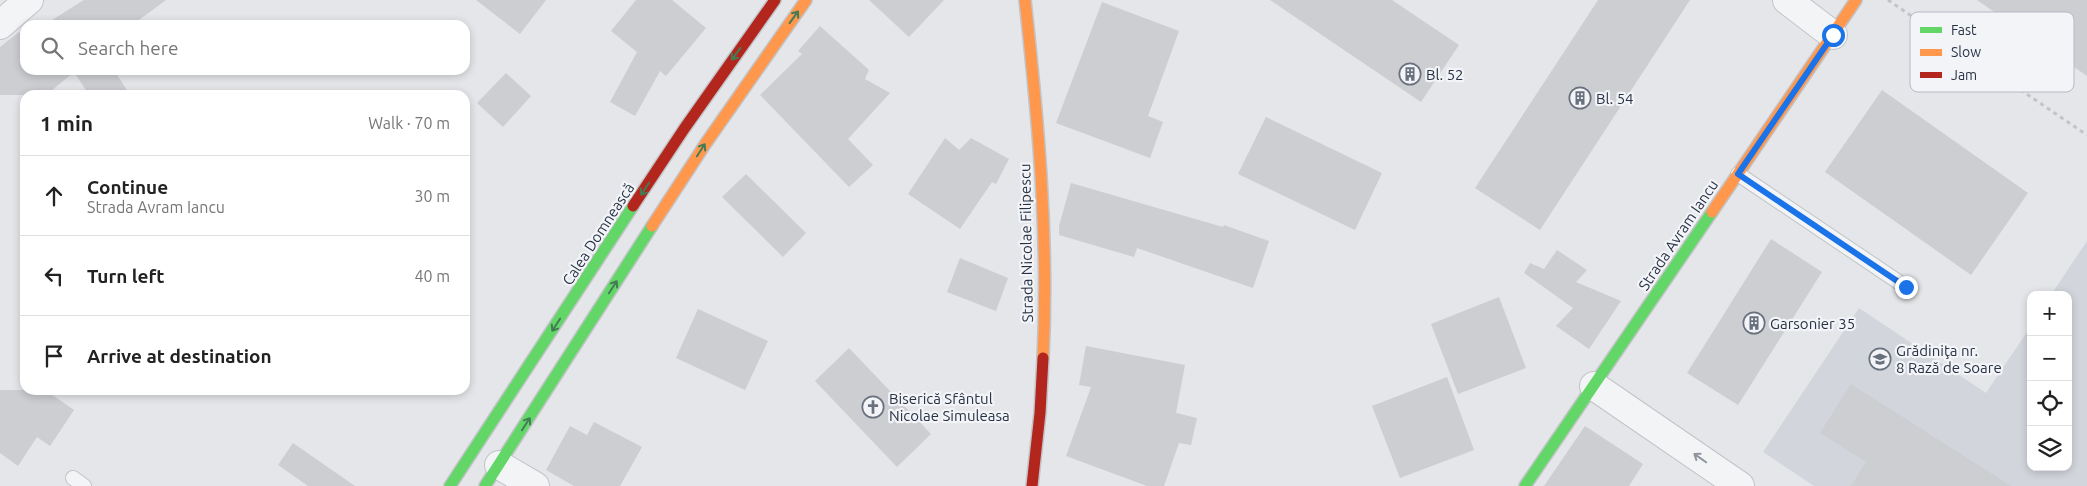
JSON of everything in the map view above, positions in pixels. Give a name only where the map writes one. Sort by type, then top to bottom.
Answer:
[{"type":"main road","name":"Calea Domnească","points":[[450,486],[690,122],[774,0]]},
{"type":"main road","points":[[492,475],[706,143],[806,0]]},
{"type":"main road","name":"Strada Nicolae Filipescu","points":[[1026,0],[1036,87],[1044,308],[1041,402],[1032,486]]},
{"type":"main road","name":"Strada Avram Iancu","points":[[1525,486],[1856,0]]},
{"type":"street","points":[[0,25],[29,0]]},
{"type":"street","points":[[1787,0],[1833,35]]},
{"type":"street","points":[[1594,386],[1740,486]]},
{"type":"street","points":[[492,475],[535,486]]},
{"type":"lane","points":[[1738,174],[1906,287]]},
{"type":"path","points":[[1888,0],[1910,15]]},
{"type":"path","points":[[2024,92],[2087,135]]},
{"type":"shaded area","name":"Grădiniţa nr. 8 Rază de Soare","points":[[2087,241],[2087,486],[1814,486],[1763,452],[1859,308],[1986,393],[2027,332],[2027,471],[2072,471],[2072,291],[2054,291]]},
{"type":"building","points":[[84,0],[166,0],[139,20],[52,20]]},
{"type":"building","points":[[476,0],[546,0],[520,34]]},
{"type":"building","points":[[636,0],[672,0],[706,28],[666,76],[660,71],[635,116],[610,102],[637,52],[611,31]]},
{"type":"building","points":[[869,0],[944,0],[909,37]]},
{"type":"building","name":"Bl. 52","points":[[1270,0],[1392,0],[1459,45],[1421,102]]},
{"type":"building","name":"Bl. 54","points":[[1598,0],[1690,0],[1540,230],[1475,188]]},
{"type":"building","points":[[1977,0],[2087,0],[2087,76],[2074,67],[2074,12],[1994,12]]},
{"type":"building","points":[[1102,2],[1179,31],[1148,116],[1163,122],[1150,158],[1056,123]]},
{"type":"building","points":[[820,26],[869,70],[865,79],[890,93],[848,139],[873,165],[849,187],[760,95],[802,54],[798,51]]},
{"type":"building","points":[[19,32],[20,75],[70,75],[52,90],[20,90],[20,95],[0,95],[0,47]]},
{"type":"building","points":[[506,73],[531,96],[503,127],[477,103]]},
{"type":"building","points":[[76,75],[117,75],[127,90],[86,90]]},
{"type":"building","points":[[1882,90],[2028,193],[1971,275],[1825,172]]},
{"type":"building","points":[[1266,117],[1382,173],[1355,230],[1238,174]]},
{"type":"building","points":[[945,138],[959,150],[971,138],[1009,159],[996,184],[992,182],[960,229],[908,194]]},
{"type":"building","points":[[746,174],[806,233],[783,257],[722,197]]},
{"type":"building","points":[[1071,183],[1223,227],[1224,225],[1269,241],[1253,288],[1137,248],[1134,257],[1059,235],[1059,226]]},
{"type":"building","name":"Garsonier 35","points":[[1771,239],[1822,272],[1738,405],[1687,373]]},
{"type":"building","points":[[1557,250],[1587,270],[1576,282],[1621,301],[1589,349],[1556,326],[1573,308],[1524,273],[1530,263],[1544,269]]},
{"type":"building","points":[[960,258],[1008,278],[996,311],[947,292]]},
{"type":"building","points":[[1499,297],[1526,368],[1458,394],[1431,324]]},
{"type":"building","points":[[698,309],[768,341],[745,390],[676,358]]},
{"type":"building","points":[[1086,346],[1185,365],[1176,413],[1197,418],[1191,445],[1179,443],[1164,486],[1147,486],[1066,456],[1091,387],[1079,385]]},
{"type":"building","name":"Biserică Sfântul Nicolae Simuleasa","points":[[849,348],[931,434],[897,467],[815,381]]},
{"type":"building","points":[[1447,377],[1474,450],[1400,478],[1372,406]]},
{"type":"building","points":[[1851,384],[2011,486],[1851,486],[1866,462],[1820,433]]},
{"type":"building","points":[[0,390],[20,390],[20,395],[52,395],[74,410],[50,446],[37,437],[18,466],[0,453]]},
{"type":"building","points":[[594,422],[642,447],[620,486],[574,486],[546,470],[570,426],[587,435]]},
{"type":"building","points":[[1585,426],[1643,464],[1629,486],[1544,486]]},
{"type":"building","points":[[293,443],[355,486],[308,486],[278,465]]},
{"type":"traffic: fast","points":[[450,486],[633,206]]},
{"type":"traffic: fast","points":[[1525,486],[1712,212]]},
{"type":"traffic: fast","points":[[485,486],[652,226]]},
{"type":"traffic: slow","points":[[652,226],[706,143],[806,0]]},
{"type":"traffic: slow","points":[[1025,0],[1041,178],[1045,268],[1043,358]]},
{"type":"traffic: slow","points":[[1712,212],[1856,0]]},
{"type":"traffic: jam","points":[[633,206],[684,129],[775,0]]},
{"type":"traffic: jam","points":[[1032,486],[1040,413],[1043,358]]},
{"type":"place","name":"Bl. 52","points":[[1410,74]]},
{"type":"place","name":"Bl. 54","points":[[1580,98]]},
{"type":"place","name":"Garsonier 35","points":[[1754,323]]},
{"type":"place","name":"Grădiniţa nr. 8 Rază de Soare","points":[[1880,359]]},
{"type":"place","name":"Biserică Sfântul Nicolae Simuleasa","points":[[873,407]]},
{"type":"route","points":[[1833,35],[1738,174],[1906,287]]}]
